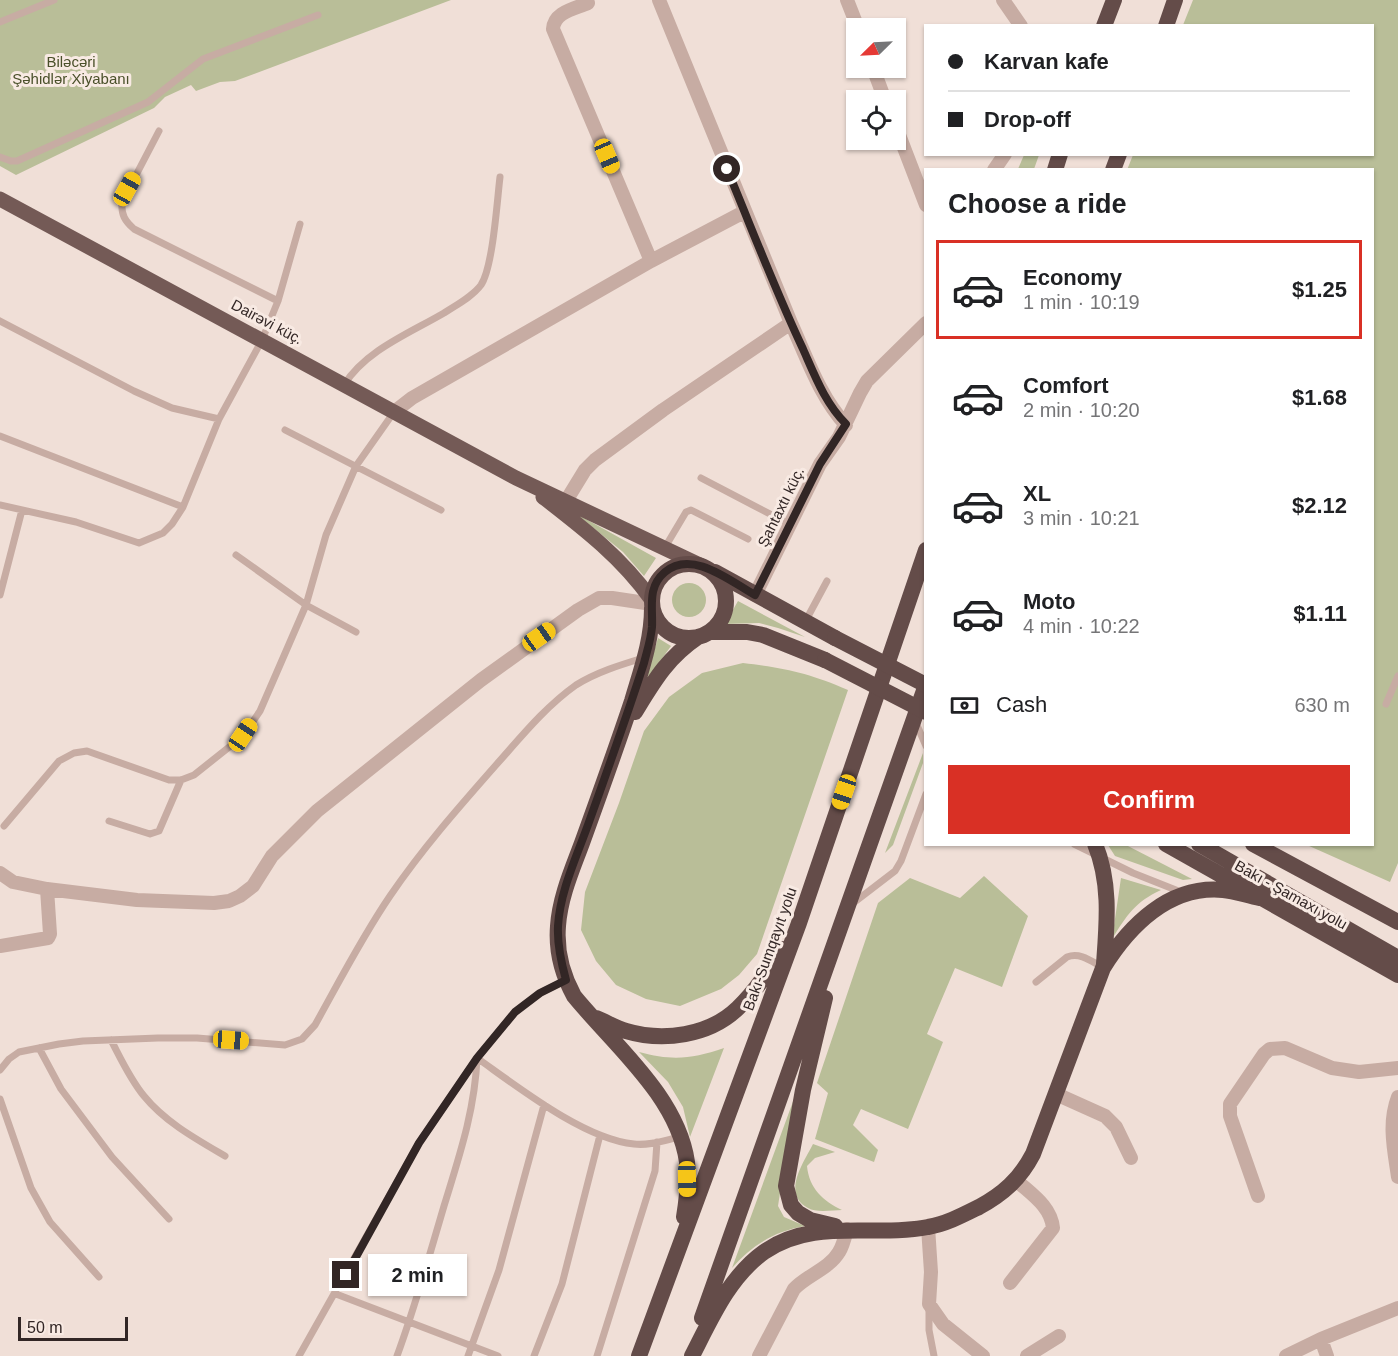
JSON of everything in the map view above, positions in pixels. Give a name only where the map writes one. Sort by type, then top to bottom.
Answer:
[{"type":"highway","points":[[1105,24],[1114,0]]},
{"type":"highway","points":[[1167,24],[1175,0]]},
{"type":"highway","name":"Bakı-Sumqayıt yolu","points":[[639,1356],[680,1251],[799,923],[924,556]]},
{"type":"highway","points":[[680,1251],[688,1197],[687,1162],[680,1137],[671,1116],[655,1090],[574,996],[566,980],[558,945],[558,925],[563,893],[620,739],[646,657],[657,580],[673,567],[693,563],[706,568],[924,684]]},
{"type":"highway","points":[[620,739],[659,673],[676,653],[719,623],[726,600],[721,583],[706,568]]},
{"type":"highway","points":[[652,604],[656,620],[674,635],[686,638],[704,634],[747,632],[763,635],[825,660],[920,715]]},
{"type":"highway","points":[[690,1356],[846,909],[920,715],[924,695]]},
{"type":"highway","name":"Bakı - Şamaxı yolu","points":[[1169,846],[1398,975]]},
{"type":"highway","points":[[1202,846],[1398,958]]},
{"type":"highway","name":"Bakı - Şamaxı yolu","points":[[1257,846],[1398,922]]},
{"type":"highway","points":[[1098,851],[1107,899],[1103,968]]},
{"type":"highway","points":[[690,1356],[726,1294],[756,1259],[766,1251],[795,1237],[819,1231],[847,1229],[871,1231],[928,1227],[959,1217],[990,1201],[1016,1180],[1033,1154],[1103,968],[1119,942],[1142,919],[1186,894],[1224,890],[1260,898]]},
{"type":"highway","points":[[846,909],[802,1090],[786,1186],[791,1204],[798,1213],[810,1220],[847,1229]]},
{"type":"highway","points":[[590,1016],[625,1031],[658,1037],[692,1033],[709,1027],[737,1010],[752,994],[799,923]]},
{"type":"main road","name":"Dairəvi küç.","points":[[1,203],[262,340],[516,478],[706,568]]},
{"type":"main road","name":"Dairəvi küç.","points":[[516,478],[581,526],[621,561],[652,604]]},
{"type":"street","points":[[659,0],[791,323],[825,397],[846,424]]},
{"type":"street","points":[[847,0],[854,18]]},
{"type":"street","points":[[1003,0],[1020,24]]},
{"type":"street","points":[[588,3],[557,16],[553,29],[651,261]]},
{"type":"street","points":[[905,150],[924,200]]},
{"type":"street","points":[[394,412],[412,398],[651,261],[744,212]]},
{"type":"street","points":[[566,501],[595,460],[663,410],[791,323]]},
{"type":"street","name":"Şahtaxtı küç.","points":[[755,595],[820,464],[846,424],[867,381],[924,325]]},
{"type":"street","points":[[0,873],[13,882],[47,889],[137,900],[214,903],[229,901],[253,886],[272,856],[317,811],[481,680],[578,610],[599,598],[612,597],[652,604]]},
{"type":"street","points":[[0,946],[48,938],[50,934],[47,889]]},
{"type":"street","points":[[1258,1196],[1230,1116],[1230,1104],[1264,1054],[1270,1050],[1285,1048],[1332,1068],[1359,1072],[1398,1068]]},
{"type":"street","points":[[1056,1094],[1106,1116],[1116,1127],[1131,1158]]},
{"type":"street","points":[[1398,1097],[1391,1124],[1398,1177]]},
{"type":"street","points":[[1010,1283],[1053,1228],[1052,1216],[1016,1180]]},
{"type":"street","points":[[928,1227],[932,1272],[929,1305],[943,1324],[983,1356]]},
{"type":"street","points":[[759,1356],[794,1289],[802,1280],[837,1256],[847,1229]]},
{"type":"street","points":[[1286,1356],[1321,1339],[1398,1308]]},
{"type":"street","points":[[1027,1356],[1059,1336]]},
{"type":"street","points":[[1321,1339],[1327,1356]]},
{"type":"lane","points":[[0,22],[54,0]]},
{"type":"lane","points":[[0,157],[10,162],[17,161],[148,102],[203,59],[318,15]]},
{"type":"lane","points":[[159,131],[122,202],[121,212],[126,222],[134,229],[278,301]]},
{"type":"lane","points":[[344,385],[351,374],[369,358],[455,306],[481,284],[488,269],[500,177]]},
{"type":"lane","points":[[0,505],[76,522],[139,543],[163,533],[183,507],[219,419],[262,340],[278,301],[300,224]]},
{"type":"lane","points":[[0,321],[134,391],[172,408],[219,419]]},
{"type":"lane","points":[[4,826],[59,761],[74,753],[87,751],[169,780],[181,780],[194,776],[243,735],[260,711],[306,605],[326,535],[356,466],[394,412]]},
{"type":"lane","points":[[285,430],[441,510]]},
{"type":"lane","points":[[0,436],[183,507]]},
{"type":"lane","points":[[701,478],[790,525]]},
{"type":"lane","points":[[0,595],[22,510]]},
{"type":"lane","points":[[664,549],[686,512],[691,510],[748,539]]},
{"type":"lane","points":[[236,555],[306,605],[356,632]]},
{"type":"lane","points":[[805,622],[827,581]]},
{"type":"lane","points":[[0,1070],[9,1059],[20,1052],[83,1041],[197,1038],[285,1045],[302,1039],[315,1025],[389,898],[416,859],[534,722],[558,699],[589,678],[646,657]]},
{"type":"lane","points":[[1386,704],[1398,676]]},
{"type":"lane","points":[[920,715],[924,736]]},
{"type":"lane","points":[[109,821],[150,834],[159,831],[181,780]]},
{"type":"lane","points":[[846,909],[895,871],[902,861],[924,800]]},
{"type":"lane","points":[[1081,846],[1098,851],[1186,894]]},
{"type":"lane","points":[[1036,982],[1073,954],[1103,968]]},
{"type":"lane","points":[[299,1356],[336,1294],[419,1143],[477,1058],[515,1012],[540,993],[566,980]]},
{"type":"lane","points":[[111,1040],[144,1096],[175,1125],[225,1156]]},
{"type":"lane","points":[[39,1048],[61,1089],[105,1149],[169,1219]]},
{"type":"lane","points":[[477,1058],[544,1106],[600,1135],[634,1144],[680,1137]]},
{"type":"lane","points":[[396,1356],[410,1322],[467,1127],[476,1085],[477,1058]]},
{"type":"lane","points":[[0,1099],[31,1188],[50,1222],[99,1277]]},
{"type":"lane","points":[[468,1356],[499,1270],[544,1106]]},
{"type":"lane","points":[[534,1356],[562,1284],[600,1135]]},
{"type":"lane","points":[[597,1356],[655,1171],[657,1142]]},
{"type":"lane","points":[[336,1294],[498,1356]]},
{"type":"lane","points":[[929,1305],[929,1330],[934,1356]]},
{"type":"green space","name":"Biləcəri Şəhidlər Xiyabanı","points":[[0,0],[451,0],[235,81],[220,82],[196,91],[191,85],[165,97],[154,108],[16,175],[0,166]]},
{"type":"green space","points":[[1193,0],[1398,0],[1398,863],[1390,882],[1309,846],[1374,846],[1374,168],[1128,168],[1133,156],[1374,156],[1374,24],[1183,24]]},
{"type":"green space","points":[[1024,156],[1039,156],[1034,168],[1018,168]]},
{"type":"green space","points":[[575,513],[656,558],[644,576],[623,552]]},
{"type":"green space","points":[[689,583],[701,588],[706,600],[701,612],[689,617],[677,612],[672,600],[677,588]]},
{"type":"green space","points":[[738,601],[805,637],[759,623],[725,624]]},
{"type":"green space","points":[[658,638],[671,646],[644,684]]},
{"type":"green space","points":[[743,663],[797,672],[848,690],[757,954],[739,975],[721,989],[680,1006],[646,999],[616,985],[596,961],[581,930],[585,892],[644,731],[669,697],[702,673]]},
{"type":"green space","points":[[923,753],[923,763],[893,845],[885,853]]},
{"type":"green space","points":[[1109,846],[1128,846],[1192,879],[1183,880],[1115,856]]},
{"type":"green space","points":[[984,876],[1028,916],[1002,987],[955,968],[927,1034],[943,1042],[908,1129],[861,1109],[853,1125],[878,1150],[874,1162],[815,1139],[828,1093],[817,1083],[878,903],[910,878],[960,898]]},
{"type":"green space","points":[[1121,878],[1161,890],[1144,899],[1132,910],[1112,939]]},
{"type":"green space","points":[[724,1048],[690,1137],[683,1107],[668,1082],[639,1052],[682,1058]]},
{"type":"green space","points":[[795,1096],[778,1206],[784,1217],[805,1226],[784,1231],[765,1240],[748,1252],[732,1268]]},
{"type":"green space","points":[[813,1144],[835,1152],[815,1158],[807,1166],[808,1174],[818,1193],[842,1210],[811,1210],[800,1202],[796,1195],[795,1186],[800,1168]]},
{"type":"route","points":[[346,1275],[419,1143],[477,1058],[515,1012],[540,993],[566,980],[559,955],[558,940],[563,893],[620,739],[646,657],[652,626],[651,599],[657,580],[673,567],[693,563],[709,569],[755,595],[820,464],[846,424],[825,397],[791,323],[727,169]]}]
